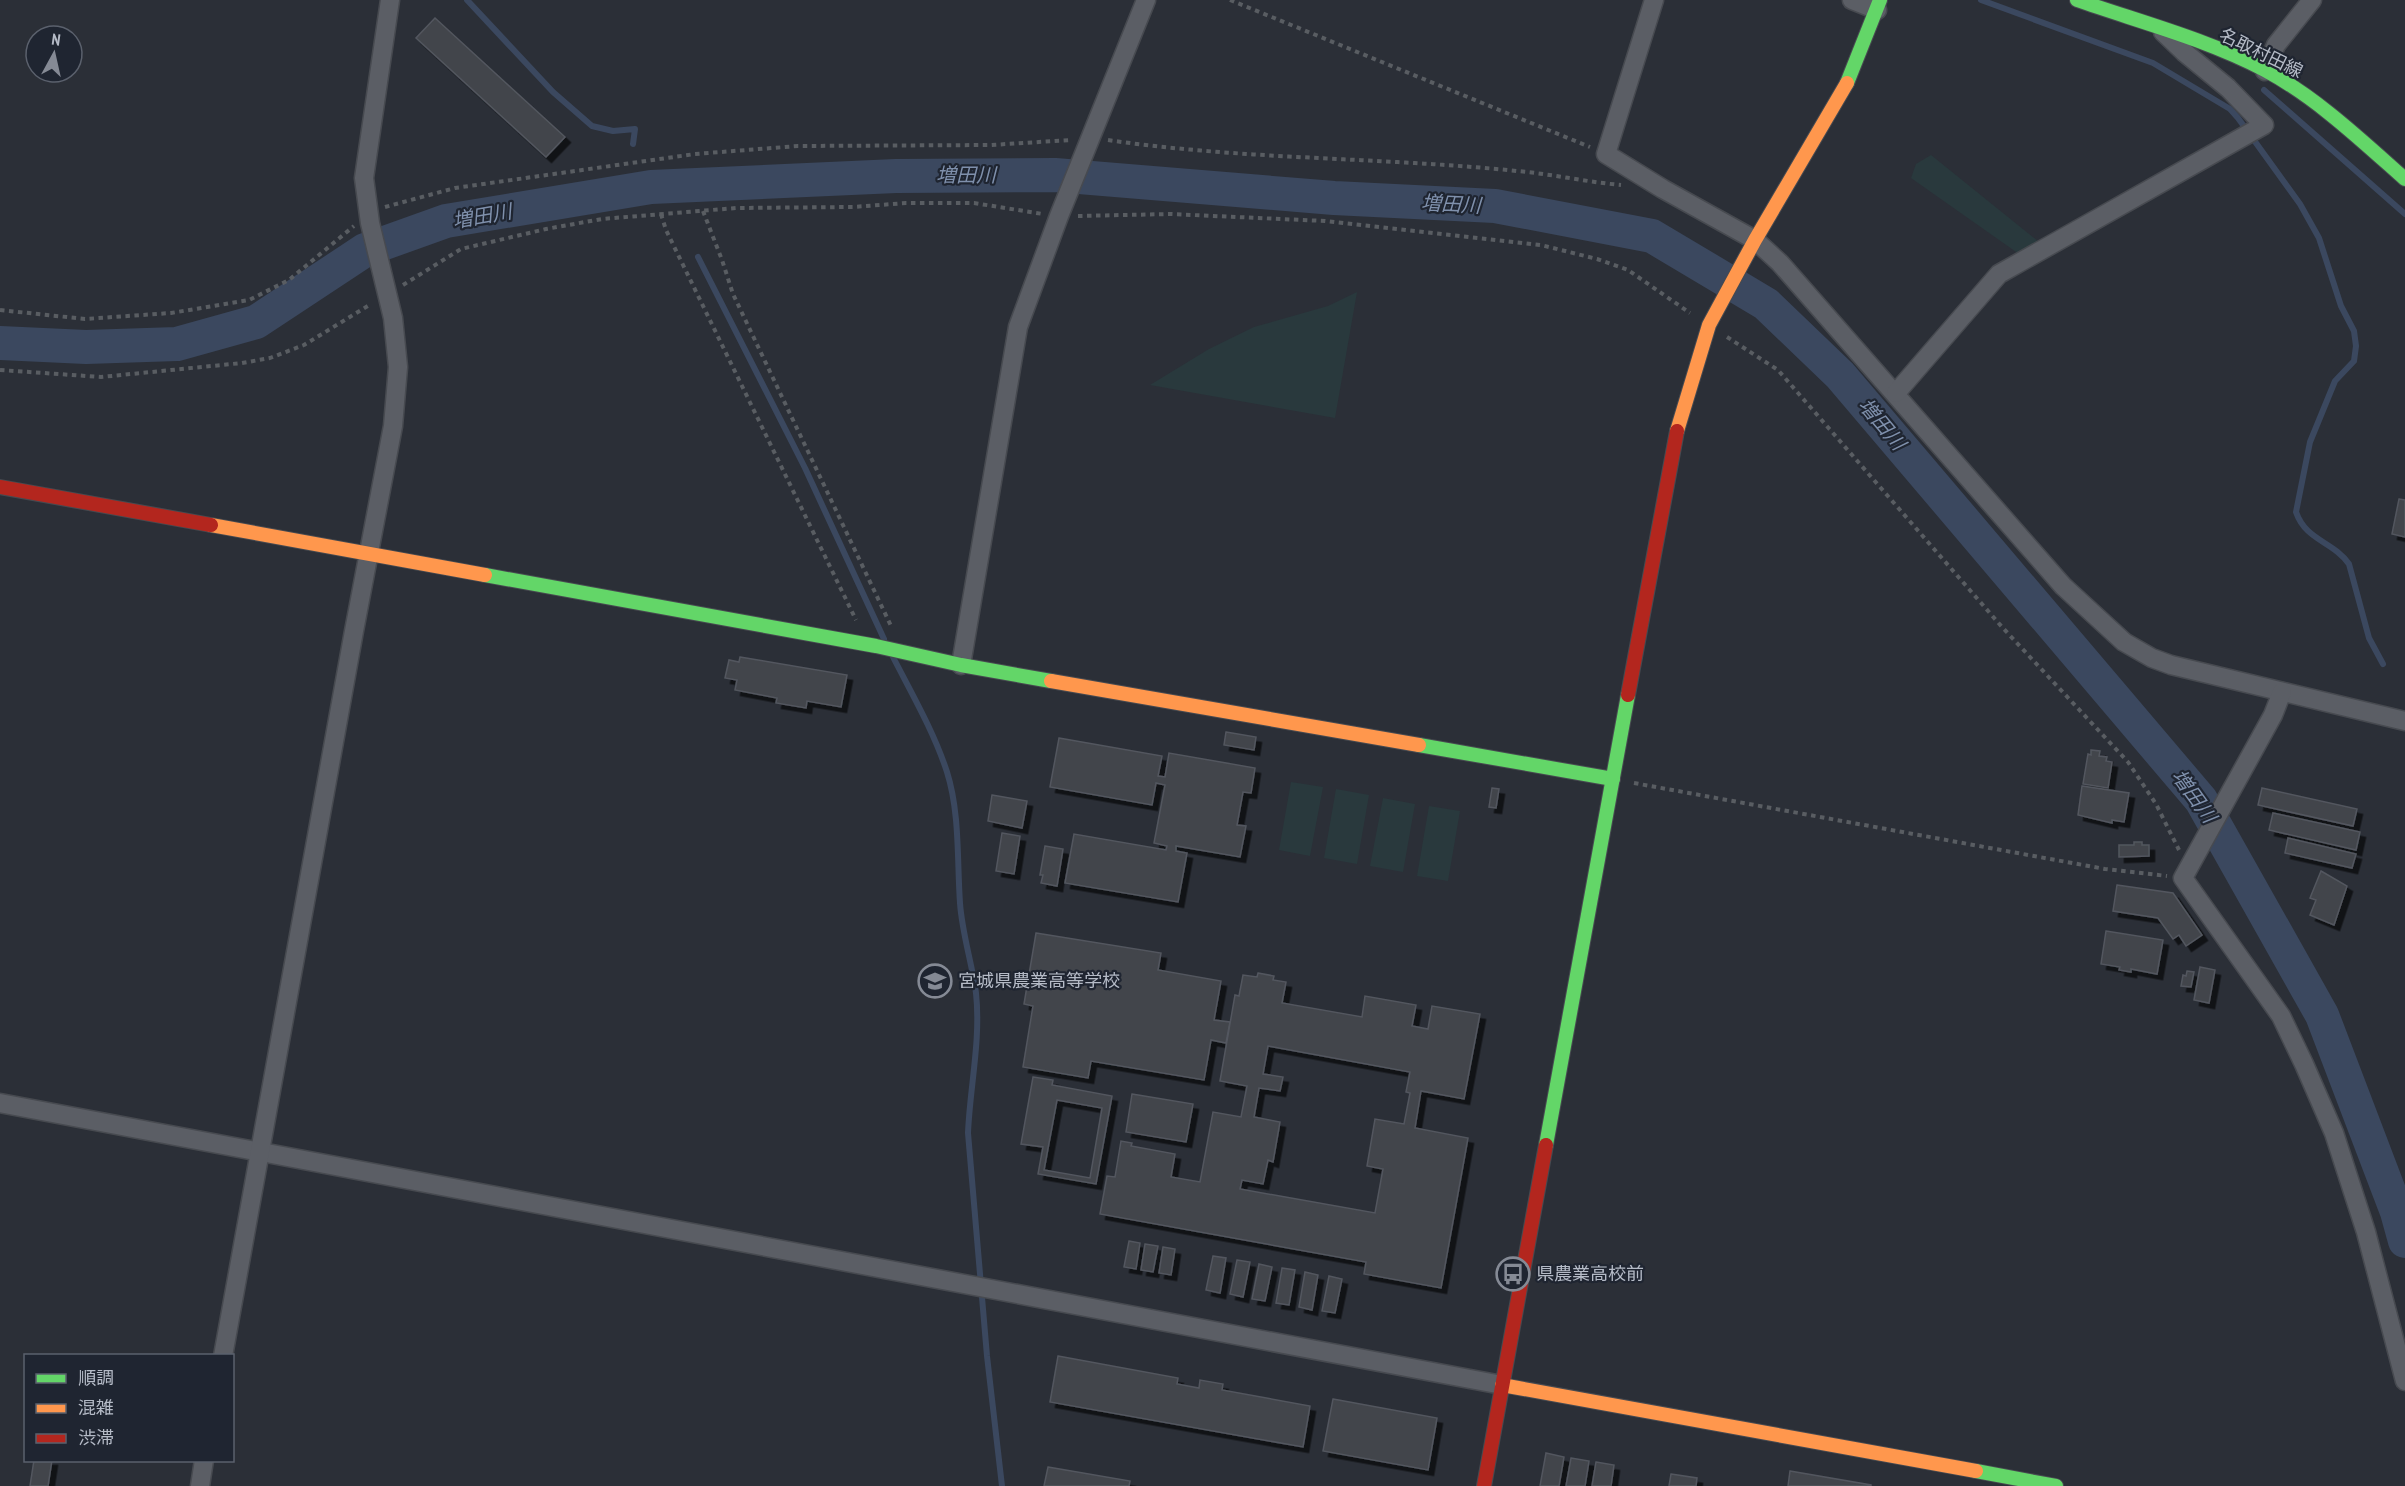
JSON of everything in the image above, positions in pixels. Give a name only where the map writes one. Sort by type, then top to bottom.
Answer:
[{"type":"street","points":[[223,1354],[393,426],[398,367],[393,318],[369,218],[364,178],[390,0]]},
{"type":"street","points":[[961,665],[1018,327],[1060,213],[1146,0]]},
{"type":"street","points":[[1654,0],[1606,154],[1663,189],[1755,240],[1780,263],[2063,586],[2124,642],[2152,658],[2171,664],[2405,721]]},
{"type":"street","points":[[1484,1486],[1674,440],[1689,386],[1712,319],[1755,240],[1845,89],[1878,5],[1852,0]]},
{"type":"street","name":"名取村田線","points":[[2077,0],[2231,55],[2265,71],[2311,100],[2405,179]]},
{"type":"street","points":[[2265,71],[2276,45],[2312,0]]},
{"type":"street","points":[[1896,393],[1999,274],[2264,125],[2228,88],[2161,30]]},
{"type":"street","points":[[0,488],[872,645],[961,665],[1613,779]]},
{"type":"street","points":[[2282,692],[2273,715],[2188,869],[2281,1016],[2334,1133],[2366,1232],[2405,1381]]},
{"type":"street","points":[[0,1104],[1502,1385],[2056,1486]]},
{"type":"street","points":[[200,1486],[204,1462]]},
{"type":"path","points":[[1230,0],[1606,154]]},
{"type":"path","points":[[0,310],[86,319],[171,314],[249,300],[290,280],[369,218],[455,188],[695,154],[798,146],[1041,143],[1146,146],[1290,158],[1518,171],[1631,186]]},
{"type":"path","points":[[0,370],[101,377],[231,365],[270,358],[304,345],[385,290],[461,249],[546,229],[602,219],[662,214],[906,203],[974,203],[1060,213],[1170,214],[1325,221],[1541,245],[1597,259],[1628,270],[1642,282],[1712,319],[1778,370],[2002,627],[2128,762],[2156,804],[2188,869],[2104,869],[1613,779]]},
{"type":"path","points":[[703,211],[723,260],[733,294],[901,651]]},
{"type":"path","points":[[662,214],[666,230],[872,645]]},
{"type":"shaded area","points":[[1931,155],[2039,242],[2019,254],[1911,178],[1916,164]]},
{"type":"shaded area","points":[[1357,292],[1335,418],[1150,385],[1209,349],[1254,327],[1328,306]]},
{"type":"shaded area","points":[[1291,782],[1323,787],[1310,856],[1279,850]]},
{"type":"shaded area","points":[[1336,789],[1369,795],[1357,864],[1324,858]]},
{"type":"shaded area","points":[[1383,798],[1415,804],[1403,872],[1370,866]]},
{"type":"shaded area","points":[[1429,806],[1460,811],[1448,881],[1417,876]]},
{"type":"building","points":[[435,18],[565,137],[546,157],[416,38]]},
{"type":"building","points":[[2399,499],[2405,500],[2405,537],[2392,534]]},
{"type":"building","points":[[740,657],[847,675],[841,707],[807,701],[806,708],[776,703],[777,698],[735,690],[737,680],[725,678],[729,660],[739,662]]},
{"type":"building","points":[[1226,732],[1256,737],[1254,750],[1224,745]]},
{"type":"building","points":[[1059,738],[1162,756],[1158,776],[1165,777],[1169,753],[1255,768],[1251,793],[1243,792],[1237,825],[1246,826],[1240,857],[1176,846],[1176,851],[1187,853],[1178,902],[1065,883],[1074,834],[1166,850],[1167,846],[1154,843],[1165,785],[1156,783],[1152,805],[1050,787]]},
{"type":"building","points":[[2091,750],[2100,751],[2099,756],[2107,757],[2106,761],[2112,762],[2108,788],[2083,784],[2088,754],[2091,755]]},
{"type":"building","points":[[2082,786],[2129,793],[2124,822],[2112,820],[2112,823],[2078,815]]},
{"type":"building","points":[[1492,788],[1499,789],[1496,808],[1489,807]]},
{"type":"building","points":[[2262,788],[2357,809],[2353,826],[2258,805]]},
{"type":"building","points":[[992,795],[1027,801],[1022,828],[988,821]]},
{"type":"building","points":[[2273,813],[2360,832],[2356,850],[2269,830]]},
{"type":"building","points":[[1002,833],[1020,836],[1014,874],[996,871]]},
{"type":"building","points":[[2288,838],[2356,854],[2352,868],[2285,853]]},
{"type":"building","points":[[2134,842],[2149,845],[2149,856],[2119,857],[2119,845],[2134,845]]},
{"type":"building","points":[[1045,846],[1063,849],[1057,886],[1041,883],[1043,875],[1040,875]]},
{"type":"building","points":[[2321,871],[2347,886],[2334,925],[2310,915],[2316,900],[2310,898]]},
{"type":"building","points":[[2117,885],[2173,893],[2202,935],[2186,946],[2179,935],[2173,939],[2158,918],[2113,911]]},
{"type":"building","points":[[2106,931],[2163,940],[2157,974],[2131,969],[2131,972],[2119,970],[2120,967],[2101,964]]},
{"type":"building","points":[[1036,933],[1161,953],[1158,970],[1221,981],[1214,1020],[1230,1022],[1226,1043],[1211,1040],[1204,1080],[1091,1061],[1088,1078],[1023,1067],[1033,1006],[1024,1004]]},
{"type":"building","points":[[2200,967],[2215,970],[2209,1003],[2194,1000]]},
{"type":"building","points":[[2187,971],[2194,972],[2191,987],[2181,986],[2183,975],[2186,976]]},
{"type":"building","points":[[1258,973],[1274,976],[1273,980],[1286,982],[1282,1003],[1362,1017],[1365,996],[1416,1005],[1412,1026],[1428,1029],[1432,1006],[1480,1014],[1464,1099],[1421,1091],[1415,1128],[1468,1138],[1441,1288],[1364,1274],[1366,1262],[1100,1214],[1107,1176],[1115,1177],[1121,1141],[1132,1143],[1131,1146],[1175,1154],[1171,1177],[1200,1182],[1213,1112],[1241,1117],[1247,1086],[1220,1081],[1235,995],[1239,996],[1243,975],[1257,977]],"holes":[[[1268,1046],[1410,1072],[1406,1092],[1410,1093],[1404,1124],[1375,1119],[1367,1166],[1383,1169],[1375,1213],[1240,1189],[1242,1180],[1263,1184],[1268,1160],[1273,1162],[1280,1122],[1254,1117],[1259,1088],[1280,1091],[1283,1077],[1263,1074]]]},
{"type":"building","points":[[1033,1077],[1053,1080],[1052,1085],[1112,1096],[1096,1184],[1038,1174],[1043,1147],[1021,1144]],"holes":[[[1057,1100],[1102,1108],[1090,1178],[1044,1170]]]},
{"type":"building","points":[[1132,1094],[1193,1104],[1186,1142],[1126,1132]]},
{"type":"building","points":[[1129,1241],[1140,1243],[1136,1269],[1124,1267]]},
{"type":"building","points":[[1145,1244],[1158,1246],[1153,1272],[1141,1270]]},
{"type":"building","points":[[1163,1247],[1175,1249],[1171,1275],[1159,1273]]},
{"type":"building","points":[[1213,1256],[1226,1258],[1220,1293],[1206,1290]]},
{"type":"building","points":[[1237,1260],[1250,1262],[1243,1297],[1230,1294]]},
{"type":"building","points":[[1259,1264],[1272,1267],[1265,1301],[1252,1299]]},
{"type":"building","points":[[1282,1268],[1295,1270],[1289,1305],[1276,1303]]},
{"type":"building","points":[[1305,1272],[1318,1275],[1312,1310],[1299,1307]]},
{"type":"building","points":[[1329,1276],[1342,1279],[1335,1313],[1322,1311]]},
{"type":"building","points":[[1058,1356],[1178,1378],[1177,1384],[1199,1388],[1200,1380],[1223,1384],[1222,1390],[1310,1406],[1303,1447],[1050,1402]]},
{"type":"building","points":[[1333,1399],[1437,1418],[1428,1470],[1323,1451]]},
{"type":"building","points":[[1546,1453],[1564,1457],[1559,1486],[1540,1486]]},
{"type":"building","points":[[1571,1458],[1589,1461],[1585,1486],[1566,1486]]},
{"type":"building","points":[[34,1462],[52,1462],[48,1486],[30,1486]]},
{"type":"building","points":[[1596,1462],[1614,1465],[1611,1486],[1592,1486]]},
{"type":"building","points":[[1048,1467],[1130,1481],[1129,1486],[1044,1486]]},
{"type":"building","points":[[1790,1471],[1871,1485],[1871,1486],[1788,1486]]},
{"type":"building","points":[[1671,1474],[1697,1478],[1696,1486],[1669,1486]]},
{"type":"waterway","points":[[467,0],[553,92],[592,126],[613,131],[635,129],[633,144]]},
{"type":"waterway","points":[[1981,0],[2153,63],[2230,109],[2300,204],[2319,238],[2341,306],[2354,331],[2356,346],[2354,361],[2335,381],[2310,442],[2296,512],[2306,529],[2343,556],[2349,564],[2369,638],[2383,664]]},
{"type":"waterway","points":[[2264,90],[2405,214]]},
{"type":"waterway","name":"増田川","points":[[0,343],[86,347],[177,344],[256,322],[365,250],[446,221],[651,187],[896,176],[1055,175],[1334,198],[1495,206],[1652,236],[1766,304],[1840,375],[2201,800],[2322,1015],[2397,1212],[2405,1241]]},
{"type":"waterway","points":[[698,257],[805,468],[884,639]]},
{"type":"waterway","points":[[893,657],[936,742],[947,772],[954,804],[961,914],[976,993],[977,1011],[968,1133],[987,1356],[1002,1486]]},
{"type":"traffic: fast","points":[[1847,83],[1880,0]]},
{"type":"traffic: fast","points":[[2077,0],[2196,40],[2265,70],[2321,107],[2405,179]]},
{"type":"traffic: fast","points":[[485,575],[876,646],[961,665],[1051,681]]},
{"type":"traffic: fast","points":[[1546,1145],[1628,695]]},
{"type":"traffic: fast","points":[[1419,745],[1613,779]]},
{"type":"traffic: fast","points":[[1976,1471],[2056,1486]]},
{"type":"traffic: slow","points":[[1677,431],[1709,325],[1755,240],[1847,83]]},
{"type":"traffic: slow","points":[[211,525],[485,575]]},
{"type":"traffic: slow","points":[[1051,681],[1419,745]]},
{"type":"traffic: slow","points":[[1502,1385],[1976,1471]]},
{"type":"traffic: jam","points":[[1628,695],[1677,431]]},
{"type":"traffic: jam","points":[[0,487],[211,525]]},
{"type":"traffic: jam","points":[[1484,1486],[1546,1145]]},
{"type":"place","name":"宮城県農業高等学校","points":[[935,981]]},
{"type":"place","name":"県農業高校前","points":[[1513,1274]]}]
